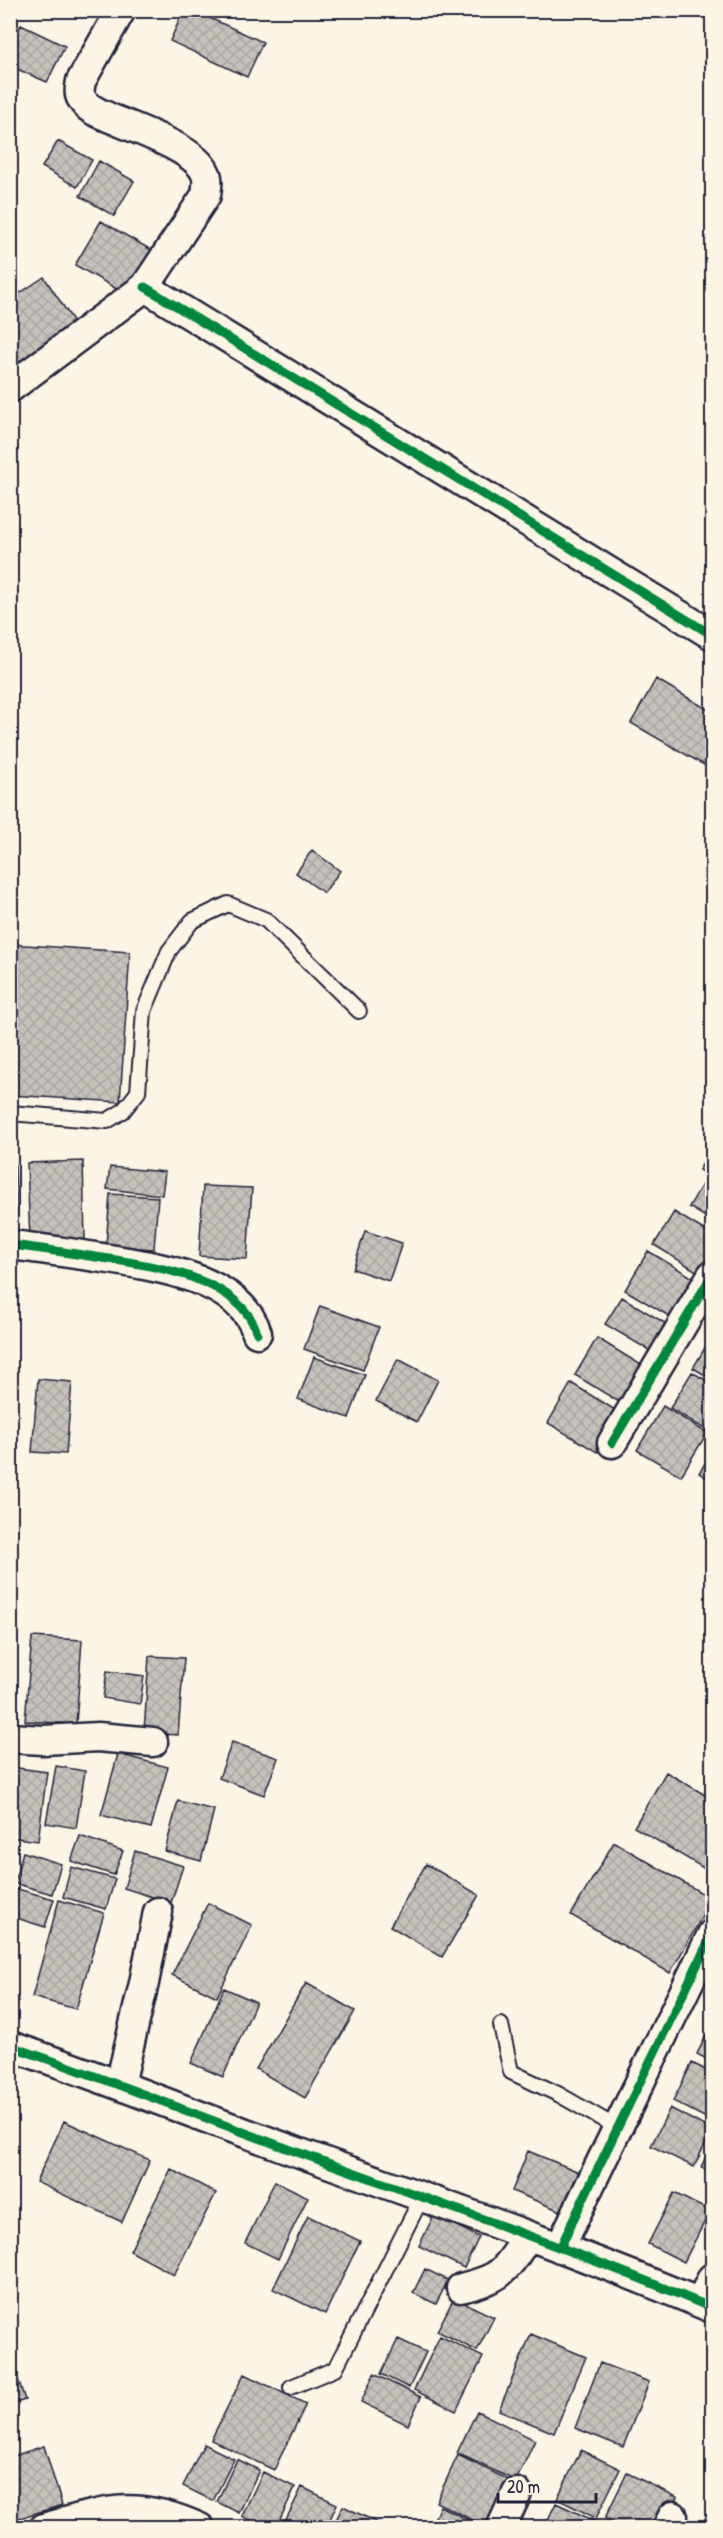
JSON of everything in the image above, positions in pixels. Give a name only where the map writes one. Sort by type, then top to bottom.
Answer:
[{"type":"street","points":[[10,388],[145,287],[206,195],[208,182],[206,172],[199,162],[177,148],[95,111],[81,99],[81,81],[121,10]]},
{"type":"street","points":[[145,287],[712,635]]},
{"type":"street","points":[[10,1245],[110,1259],[177,1272],[226,1294],[253,1320],[257,1333]]},
{"type":"street","points":[[612,1443],[712,1275]]},
{"type":"street","points":[[10,1738],[43,1740],[98,1737],[153,1742]]},
{"type":"street","points":[[120,2084],[158,1912]]},
{"type":"street","points":[[560,2248],[616,2127],[660,2043],[712,1934]]},
{"type":"street","points":[[10,2046],[120,2084],[560,2248],[706,2305],[712,2278]]},
{"type":"street","points":[[461,2288],[498,2276],[507,2268],[528,2236]]},
{"type":"street","points":[[501,2528],[517,2493]]},
{"type":"street","points":[[44,2528],[92,2514],[125,2509],[151,2510],[200,2528]]},
{"type":"lane","points":[[10,1113],[107,1121],[123,1111],[138,1092],[144,1011],[169,951],[192,921],[228,904],[267,921],[359,1011]]},
{"type":"lane","points":[[501,2025],[512,2072],[558,2094],[616,2127]]},
{"type":"lane","points":[[291,2387],[335,2369],[422,2197]]},
{"type":"building","points":[[184,10],[192,10],[263,42],[247,77],[170,41]]},
{"type":"building","points":[[21,25],[65,46],[47,82],[10,66],[10,48]]},
{"type":"building","points":[[58,141],[92,160],[77,187],[42,167]]},
{"type":"building","points":[[99,161],[134,181],[114,216],[80,196]]},
{"type":"building","points":[[101,221],[153,251],[127,295],[75,265]]},
{"type":"building","points":[[44,277],[76,325],[10,370],[10,300]]},
{"type":"building","points":[[656,679],[712,712],[712,751],[704,765],[631,723]]},
{"type":"building","points":[[312,850],[340,871],[324,893],[296,873]]},
{"type":"building","points":[[10,944],[130,952],[120,1102],[10,1095]]},
{"type":"building","points":[[712,1148],[712,1178],[699,1170]]},
{"type":"building","points":[[83,1161],[85,1239],[30,1241],[27,1163]]},
{"type":"building","points":[[10,1165],[15,1165],[17,1216],[10,1216]]},
{"type":"building","points":[[110,1167],[165,1172],[162,1195],[107,1189]]},
{"type":"building","points":[[704,1181],[712,1187],[712,1221],[689,1207]]},
{"type":"building","points":[[203,1186],[252,1188],[247,1259],[199,1256]]},
{"type":"building","points":[[110,1194],[158,1197],[154,1249],[106,1246]]},
{"type":"building","points":[[674,1212],[712,1235],[712,1259],[703,1275],[654,1245]]},
{"type":"building","points":[[365,1231],[402,1243],[389,1281],[353,1269]]},
{"type":"building","points":[[648,1251],[702,1283],[679,1322],[625,1290]]},
{"type":"building","points":[[622,1297],[668,1325],[652,1352],[605,1324]]},
{"type":"building","points":[[320,1306],[379,1327],[363,1370],[304,1349]]},
{"type":"building","points":[[712,1336],[712,1379],[693,1368]]},
{"type":"building","points":[[597,1338],[646,1368],[624,1405],[575,1375]]},
{"type":"building","points":[[314,1357],[365,1375],[349,1418],[298,1399]]},
{"type":"building","points":[[398,1359],[438,1380],[417,1422],[376,1401]]},
{"type":"building","points":[[692,1372],[712,1384],[712,1423],[708,1431],[670,1408]]},
{"type":"building","points":[[38,1379],[72,1382],[66,1454],[32,1452]]},
{"type":"building","points":[[571,1383],[620,1413],[597,1452],[548,1423]]},
{"type":"building","points":[[663,1406],[707,1433],[681,1476],[637,1450]]},
{"type":"building","points":[[712,1452],[712,1481],[699,1473]]},
{"type":"building","points":[[32,1637],[82,1640],[76,1724],[25,1721]]},
{"type":"building","points":[[149,1656],[184,1658],[178,1735],[144,1733]]},
{"type":"building","points":[[107,1671],[144,1676],[140,1704],[103,1698]]},
{"type":"building","points":[[232,1742],[278,1758],[264,1795],[219,1778]]},
{"type":"building","points":[[118,1754],[168,1767],[151,1828],[101,1815]]},
{"type":"building","points":[[56,1766],[85,1771],[76,1828],[46,1823]]},
{"type":"building","points":[[10,1767],[47,1772],[38,1841],[10,1837]]},
{"type":"building","points":[[666,1772],[712,1799],[712,1868],[710,1872],[634,1827]]},
{"type":"building","points":[[178,1801],[214,1810],[201,1861],[165,1851]]},
{"type":"building","points":[[80,1836],[123,1851],[114,1875],[71,1861]]},
{"type":"building","points":[[614,1842],[712,1899],[670,1973],[571,1915]]},
{"type":"building","points":[[135,1851],[183,1866],[171,1903],[124,1888]]},
{"type":"building","points":[[23,1852],[61,1864],[52,1894],[14,1883]]},
{"type":"building","points":[[426,1864],[479,1895],[442,1957],[390,1926]]},
{"type":"building","points":[[71,1867],[115,1879],[106,1909],[63,1897]]},
{"type":"building","points":[[10,1887],[54,1899],[45,1927],[10,1916]]},
{"type":"building","points":[[59,1900],[104,1913],[76,2009],[32,1997]]},
{"type":"building","points":[[208,1903],[252,1925],[217,1997],[172,1975]]},
{"type":"building","points":[[306,1983],[355,2011],[305,2098],[256,2069]]},
{"type":"building","points":[[224,1988],[256,2002],[223,2077],[191,2063]]},
{"type":"building","points":[[712,2024],[712,2062],[697,2054]]},
{"type":"building","points":[[692,2063],[712,2073],[712,2121],[673,2101]]},
{"type":"building","points":[[670,2108],[712,2130],[694,2167],[651,2146]]},
{"type":"building","points":[[64,2121],[150,2160],[122,2222],[36,2182]]},
{"type":"building","points":[[712,2144],[712,2173],[701,2167]]},
{"type":"building","points":[[528,2151],[579,2172],[563,2212],[512,2191]]},
{"type":"building","points":[[171,2169],[216,2193],[174,2275],[130,2251]]},
{"type":"building","points":[[275,2181],[308,2197],[278,2259],[245,2243]]},
{"type":"building","points":[[674,2193],[710,2211],[684,2262],[648,2244]]},
{"type":"building","points":[[434,2215],[479,2237],[464,2268],[419,2246]]},
{"type":"building","points":[[308,2216],[360,2241],[325,2314],[273,2289]]},
{"type":"building","points":[[425,2269],[448,2280],[436,2304],[413,2293]]},
{"type":"building","points":[[454,2298],[494,2317],[477,2351],[437,2331]]},
{"type":"building","points":[[531,2334],[586,2357],[554,2433],[499,2410]]},
{"type":"building","points":[[440,2336],[483,2357],[456,2411],[414,2390]]},
{"type":"building","points":[[398,2339],[426,2352],[409,2388],[381,2374]]},
{"type":"building","points":[[10,2355],[25,2400],[10,2405]]},
{"type":"building","points":[[600,2363],[649,2382],[623,2447],[575,2428]]},
{"type":"building","points":[[244,2374],[306,2404],[274,2470],[211,2440]]},
{"type":"building","points":[[374,2374],[421,2397],[408,2425],[361,2402]]},
{"type":"building","points":[[477,2411],[535,2440],[516,2481],[457,2453]]},
{"type":"building","points":[[204,2444],[234,2459],[213,2501],[183,2486]]},
{"type":"building","points":[[44,2446],[62,2505],[10,2521],[10,2457]]},
{"type":"building","points":[[581,2450],[620,2469],[596,2518],[557,2499]]},
{"type":"building","points":[[458,2455],[515,2483],[489,2528],[436,2502]]},
{"type":"building","points":[[237,2459],[259,2470],[239,2513],[217,2502]]},
{"type":"building","points":[[263,2472],[295,2487],[276,2528],[265,2528],[242,2516]]},
{"type":"building","points":[[627,2473],[677,2497],[662,2528],[624,2528],[605,2518]]},
{"type":"building","points":[[302,2487],[337,2504],[326,2528],[282,2528]]},
{"type":"building","points":[[556,2503],[599,2523],[597,2528],[544,2528]]},
{"type":"building","points":[[343,2506],[382,2525],[381,2528],[332,2528]]},
{"type":"building","points":[[440,2506],[485,2528],[430,2528]]},
{"type":"cycle path","points":[[145,287],[712,635]]},
{"type":"cycle path","points":[[10,1245],[135,1263],[186,1275],[230,1297],[247,1313],[257,1333]]},
{"type":"cycle path","points":[[612,1443],[712,1275]]},
{"type":"cycle path","points":[[560,2248],[712,1934]]},
{"type":"cycle path","points":[[10,2046],[559,2247],[712,2308]]}]
